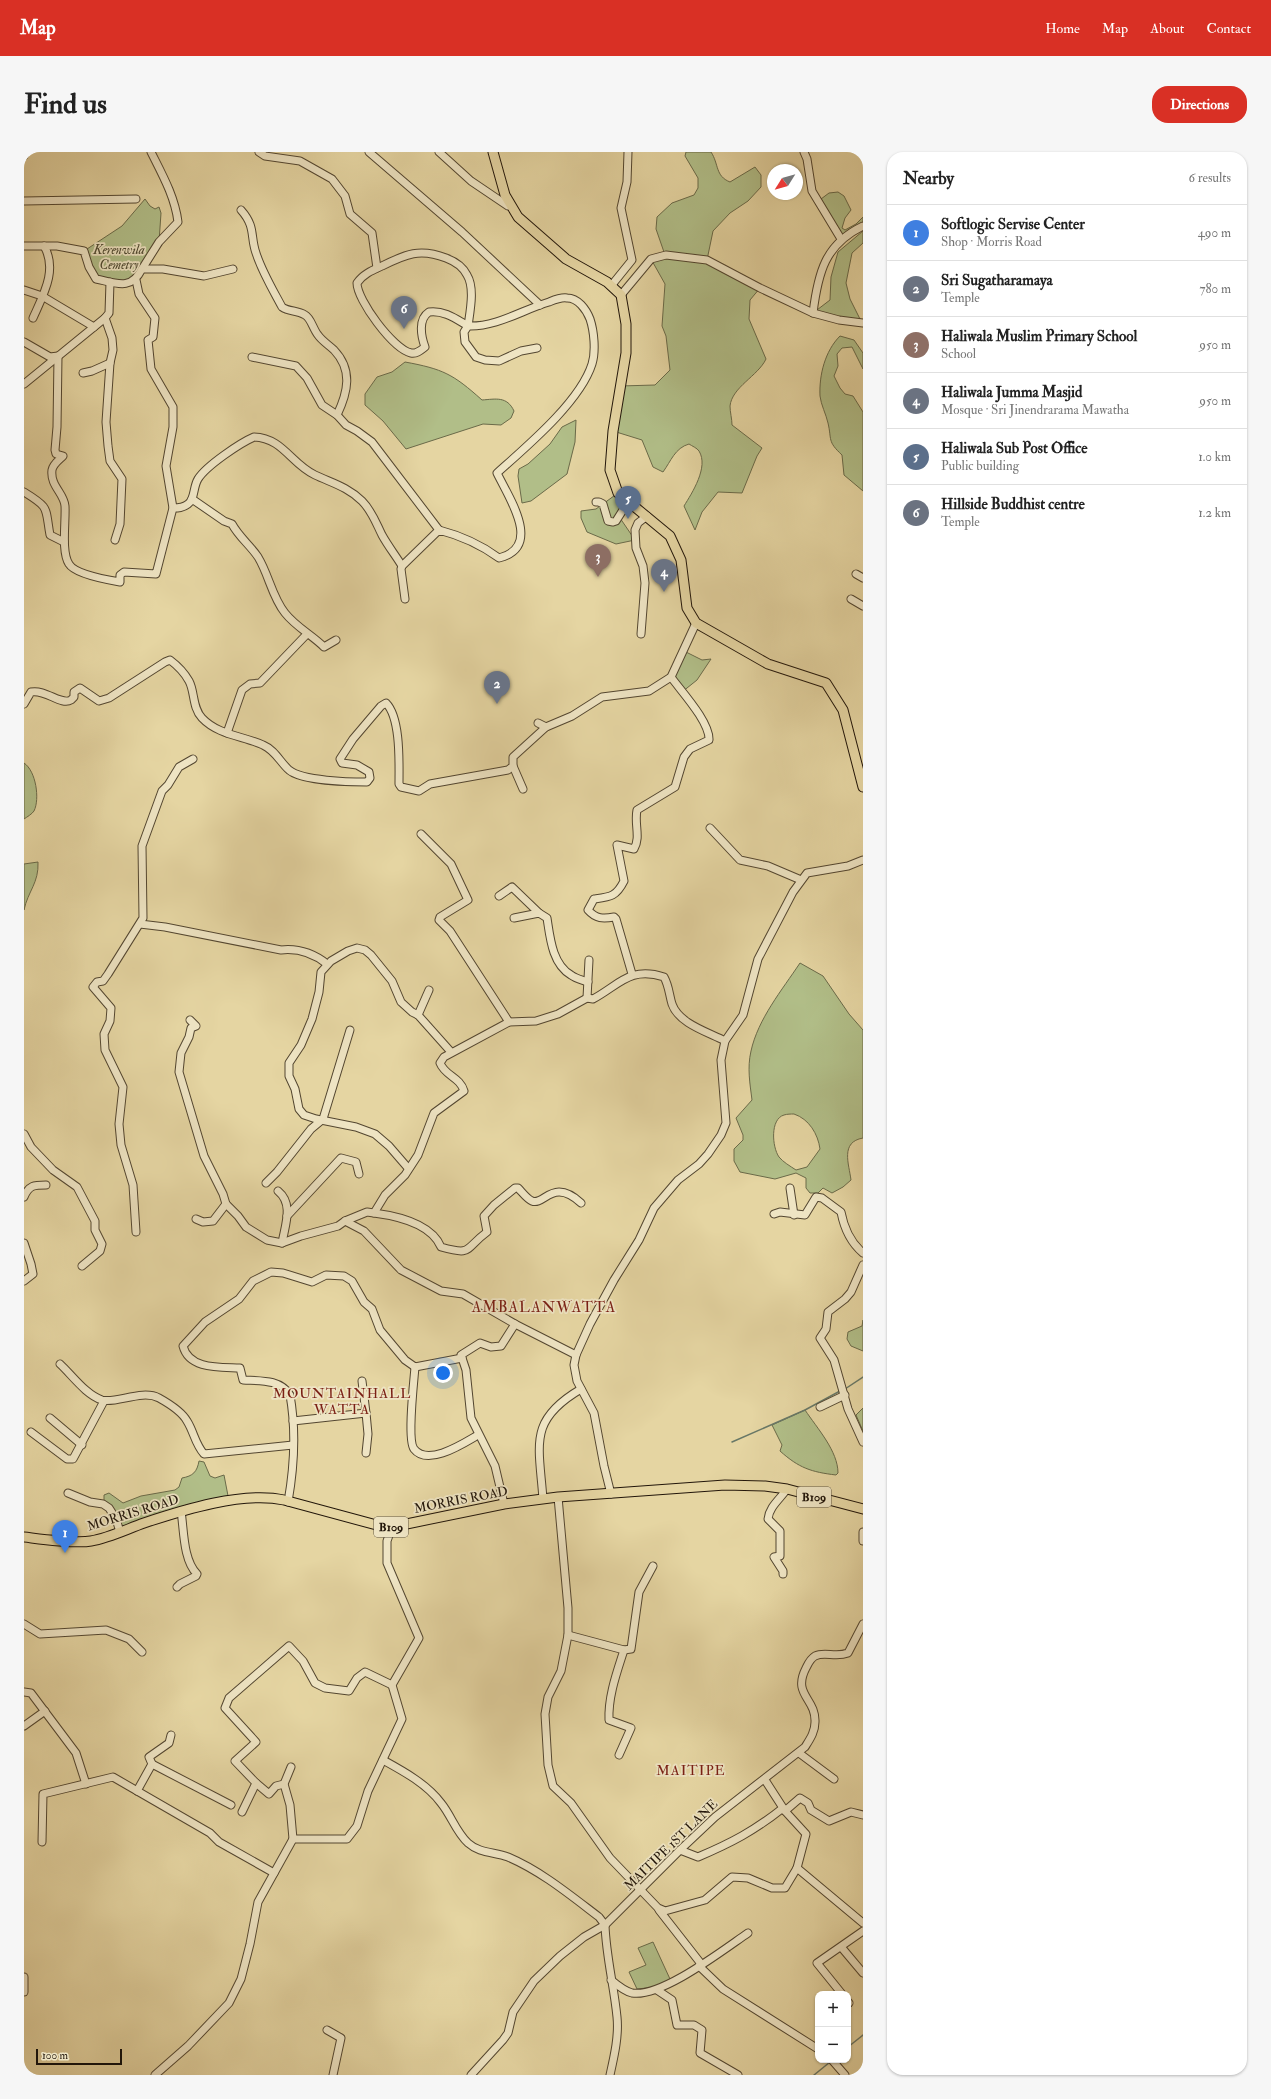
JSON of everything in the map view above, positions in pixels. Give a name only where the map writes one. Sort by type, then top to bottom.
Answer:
[{"type":"main road","points":[[493,152],[510,206],[518,217],[566,259],[611,286],[621,295],[626,324],[626,353],[613,431],[610,470],[618,493],[670,536],[681,560],[687,608],[696,623],[768,664],[826,683],[843,710],[863,787]]},
{"type":"main road","name":"MORRIS ROAD","points":[[24,1537],[87,1541],[120,1532],[181,1511],[218,1502],[255,1497],[270,1497],[384,1527],[392,1527],[504,1504],[558,1497],[725,1485],[766,1486],[787,1489],[863,1509]]},
{"type":"street","points":[[24,156],[25,152]]},
{"type":"street","points":[[24,246],[57,246],[84,251],[89,267],[96,279],[130,284],[136,280],[159,242],[178,222],[177,213],[152,152]]},
{"type":"street","points":[[259,152],[265,156],[300,160],[332,179],[344,196],[350,214],[372,233],[377,268]]},
{"type":"street","points":[[369,152],[462,232],[540,304]]},
{"type":"street","points":[[439,152],[471,181],[510,206]]},
{"type":"street","points":[[611,286],[632,260],[621,208],[626,182],[628,152]]},
{"type":"street","points":[[804,152],[807,159],[812,191],[841,239]]},
{"type":"street","points":[[24,201],[136,199]]},
{"type":"street","points":[[241,210],[247,217],[253,232],[256,255],[282,307],[286,310],[294,310],[306,315],[318,336],[335,351],[348,374],[345,396],[337,415]]},
{"type":"street","points":[[813,313],[820,272],[828,256],[841,239],[863,226]]},
{"type":"street","points":[[33,318],[51,274],[49,255],[44,246]]},
{"type":"street","points":[[252,357],[296,366],[301,370],[322,405],[337,415],[346,425],[372,442],[439,530],[458,535],[482,546],[499,558],[511,556],[521,542],[522,532],[517,515],[497,473],[546,428],[577,391],[593,364],[594,334],[589,318],[583,306],[573,299],[566,297],[540,304],[500,320],[479,326],[468,326],[446,314],[429,312],[425,314],[421,333],[425,347],[415,353],[410,353],[398,346],[385,333],[357,288],[360,278],[377,268],[415,253],[432,253],[460,266],[468,275],[471,294],[468,326],[464,332],[465,342],[476,357],[485,360],[499,361],[521,351],[537,348]]},
{"type":"street","points":[[621,295],[651,259],[666,255],[707,260],[760,288],[813,313],[839,320],[863,323]]},
{"type":"street","points":[[142,269],[163,269],[204,276],[233,269]]},
{"type":"street","points":[[58,356],[57,427],[55,450],[56,454],[63,456],[52,469],[52,478],[55,487],[63,498],[65,506],[64,542],[68,564],[76,570],[91,576],[120,582],[120,575],[124,572],[156,574],[173,508],[166,466],[174,427],[173,407],[151,369],[148,340],[153,337],[155,318],[139,294],[136,280]]},
{"type":"street","points":[[24,384],[110,313],[110,282]]},
{"type":"street","points":[[24,290],[42,296],[94,327]]},
{"type":"street","points":[[105,318],[112,338],[113,350],[110,363],[106,422],[110,461],[122,479],[120,524],[115,540]]},
{"type":"street","points":[[24,342],[50,357],[58,356]]},
{"type":"street","points":[[83,373],[92,371],[110,363]]},
{"type":"street","points":[[173,508],[187,505],[192,499],[193,490],[197,480],[212,464],[246,441],[254,437],[263,437],[283,448],[315,475],[344,486],[362,501],[372,514],[383,536],[402,566]]},
{"type":"street","points":[[24,492],[41,502],[46,507],[50,535],[64,542]]},
{"type":"street","points":[[192,499],[224,521],[232,524],[238,535],[258,557],[270,586],[284,612],[306,634],[324,648],[336,640]]},
{"type":"street","points":[[596,502],[603,504],[608,521],[613,522],[616,521],[628,502]]},
{"type":"street","points":[[641,634],[645,583],[643,566],[636,548],[635,530],[638,523],[647,516]]},
{"type":"street","points":[[404,599],[402,566],[439,530]]},
{"type":"street","points":[[856,574],[863,578]]},
{"type":"street","points":[[851,599],[863,606]]},
{"type":"street","points":[[523,790],[513,766],[513,757],[546,727],[572,716],[602,698],[649,691],[671,677],[696,623]]},
{"type":"street","points":[[226,733],[242,690],[250,684],[260,683],[306,634]]},
{"type":"street","points":[[24,704],[31,692],[36,691],[50,694],[63,702],[69,702],[74,697],[74,692],[80,688],[99,701],[109,698],[170,660],[180,668],[189,682],[196,709],[202,718],[226,733],[265,746],[275,753],[290,771],[310,778],[367,782],[370,778],[369,772],[356,765],[342,763],[340,759],[353,739],[381,706],[386,703],[391,708],[399,741],[399,784],[401,787],[419,791],[430,784],[508,770],[513,766]]},
{"type":"street","points":[[632,974],[616,919],[614,917],[604,919],[593,916],[588,910],[594,899],[609,897],[616,894],[622,886],[624,881],[617,845],[634,849],[638,842],[635,817],[637,810],[675,787],[684,757],[694,747],[709,740],[709,735],[697,713],[671,677]]},
{"type":"street","points":[[538,723],[546,727]]},
{"type":"street","points":[[136,1232],[133,1185],[121,1145],[119,1124],[122,1087],[105,1050],[104,1034],[110,1021],[111,1008],[94,987],[97,982],[103,981],[106,978],[124,945],[143,918],[142,846],[162,791],[168,785],[179,767],[193,759]]},
{"type":"street","points":[[710,828],[740,860],[768,866],[801,880]]},
{"type":"street","points":[[421,834],[451,864],[468,900],[440,917],[439,920],[450,931],[509,1022]]},
{"type":"street","points":[[611,1494],[594,1413],[577,1381],[574,1366],[576,1355],[590,1324],[614,1280],[639,1240],[654,1208],[678,1180],[699,1164],[721,1135],[726,1123],[721,1060],[725,1041],[743,1015],[758,959],[801,880],[807,873],[848,866],[863,860]]},
{"type":"street","points":[[499,896],[512,887],[539,913],[547,918],[552,948],[562,966],[570,975],[588,982]]},
{"type":"street","points":[[514,918],[539,913]]},
{"type":"street","points":[[140,924],[165,927],[281,950],[292,949],[307,952],[319,958],[326,964]]},
{"type":"street","points":[[408,1168],[389,1146],[375,1134],[356,1127],[323,1119],[316,1119],[304,1115],[299,1109],[295,1089],[289,1076],[289,1063],[301,1045],[312,1019],[319,992],[321,972],[326,964],[348,951],[357,948],[365,950],[392,981],[402,1002],[412,1012],[418,1015],[451,1052]]},
{"type":"street","points":[[587,998],[589,960]]},
{"type":"street","points":[[374,1213],[385,1196],[405,1175],[408,1168],[418,1155],[434,1113],[464,1091],[459,1082],[443,1070],[440,1063],[451,1052],[509,1022],[536,1021],[558,1014],[587,998],[593,999],[632,974],[656,974],[664,977],[670,990],[672,1004],[682,1018],[694,1026],[725,1041]]},
{"type":"street","points":[[418,1015],[429,990]]},
{"type":"street","points":[[190,1020],[196,1026],[191,1028],[189,1037],[181,1053],[179,1072],[204,1156],[223,1194],[226,1204],[246,1227],[267,1240],[282,1243],[338,1226],[345,1221],[367,1212],[392,1216],[412,1222],[438,1238],[441,1247],[460,1253],[467,1251],[487,1232],[484,1216],[494,1205],[515,1188],[518,1188],[532,1201],[536,1202],[550,1194],[563,1192],[572,1194],[582,1203]]},
{"type":"street","points":[[266,1183],[277,1172],[311,1129],[323,1119],[350,1030]]},
{"type":"street","points":[[24,1134],[31,1147],[52,1170],[77,1187],[95,1221],[95,1230],[102,1244],[100,1251],[82,1266]]},
{"type":"street","points":[[286,1216],[341,1158],[356,1162],[359,1174]]},
{"type":"street","points":[[24,1197],[27,1190],[32,1185],[46,1185]]},
{"type":"street","points":[[790,1188],[794,1215]]},
{"type":"street","points":[[278,1191],[284,1196],[288,1204],[282,1243]]},
{"type":"street","points":[[774,1214],[780,1212],[794,1215],[805,1214],[812,1200],[816,1197],[822,1198],[841,1212],[843,1226],[857,1248],[863,1253]]},
{"type":"street","points":[[196,1219],[203,1222],[213,1221],[226,1204]]},
{"type":"street","points":[[345,1221],[364,1231],[401,1270],[441,1291],[463,1294],[515,1324],[576,1355]]},
{"type":"street","points":[[24,1243],[32,1264],[32,1274],[24,1281]]},
{"type":"street","points":[[863,1264],[851,1292],[845,1300],[828,1312],[826,1330],[820,1338],[834,1360],[848,1409],[863,1442]]},
{"type":"street","points":[[288,1502],[292,1480],[293,1421],[290,1395],[286,1388],[279,1384],[243,1380],[240,1368],[205,1366],[192,1360],[184,1352],[183,1346],[184,1342],[205,1322],[239,1298],[253,1281],[271,1272],[283,1273],[312,1282],[326,1275],[344,1276],[352,1281],[364,1302],[372,1309],[380,1330],[405,1360],[415,1366],[462,1358]]},
{"type":"street","points":[[504,1504],[495,1466],[478,1435],[471,1418],[466,1370],[462,1353],[480,1343],[491,1347],[501,1346],[515,1324]]},
{"type":"street","points":[[60,1364],[88,1391],[104,1401],[146,1395],[158,1397],[182,1414],[187,1420],[195,1440],[204,1454],[293,1445]]},
{"type":"street","points":[[415,1366],[411,1425],[412,1445],[414,1450],[422,1454],[444,1453],[478,1435]]},
{"type":"street","points":[[362,1381],[368,1434],[366,1453]]},
{"type":"street","points":[[543,1499],[540,1429],[550,1412],[569,1396],[582,1389]]},
{"type":"street","points":[[820,1407],[843,1391]]},
{"type":"street","points":[[31,1432],[67,1460],[73,1459],[82,1445],[104,1401]]},
{"type":"street","points":[[293,1421],[366,1414]]},
{"type":"street","points":[[50,1418],[82,1445]]},
{"type":"street","points":[[783,1574],[783,1570],[774,1557],[780,1556],[780,1531],[768,1520],[768,1516],[774,1502],[779,1500],[787,1489]]},
{"type":"street","points":[[68,1493],[90,1502],[103,1504],[109,1508],[116,1519],[120,1532]]},
{"type":"street","points":[[558,1497],[568,1608],[568,1635],[561,1671],[548,1697],[545,1714],[548,1765],[553,1786],[571,1803],[610,1858],[658,1908],[700,1965],[723,1990],[815,2047]]},
{"type":"street","points":[[177,1587],[197,1574],[193,1570],[188,1559],[181,1511]]},
{"type":"street","points":[[293,1839],[347,1839],[356,1826],[368,1791],[402,1719],[392,1685],[419,1638],[387,1563],[387,1541],[392,1527]]},
{"type":"street","points":[[863,1532],[863,1541]]},
{"type":"street","points":[[568,1635],[624,1650],[631,1649],[639,1592],[653,1566]]},
{"type":"street","points":[[24,1624],[40,1634],[106,1630],[119,1633],[129,1639],[142,1652]]},
{"type":"street","name":"MAITIPE 1ST LANE","points":[[471,2075],[503,2040],[508,2032],[513,2012],[534,1981],[560,1956],[584,1937],[605,1925],[715,1817],[765,1780],[805,1747],[813,1734],[816,1721],[812,1705],[802,1691],[800,1679],[810,1660],[816,1656],[824,1654],[839,1656],[848,1653],[863,1624]]},
{"type":"street","points":[[284,1784],[276,1786],[269,1794],[235,1761],[256,1742],[225,1708],[229,1698],[289,1646],[303,1661],[315,1683],[325,1688],[350,1691],[358,1678],[365,1672],[392,1685]]},
{"type":"street","points":[[619,1755],[631,1728],[609,1720],[608,1710],[614,1681],[624,1650]]},
{"type":"street","points":[[24,1692],[31,1693],[76,1753],[86,1784]]},
{"type":"street","points":[[24,1726],[45,1711]]},
{"type":"street","points":[[171,1735],[169,1743],[149,1757],[152,1764],[231,1805]]},
{"type":"street","points":[[799,1753],[834,1779]]},
{"type":"street","points":[[383,1760],[404,1772],[432,1792],[442,1804],[449,1818],[467,1843],[476,1849],[507,1857],[548,1878],[599,1917],[605,1925],[605,1945],[617,2018],[615,2053],[610,2075]]},
{"type":"street","points":[[137,1791],[152,1764]]},
{"type":"street","points":[[155,2075],[188,2046],[229,2003],[241,1979],[258,1902],[293,1839],[290,1805],[284,1784],[291,1767]]},
{"type":"street","points":[[42,1842],[43,1794],[113,1777],[210,1833],[219,1842],[274,1872]]},
{"type":"street","points":[[658,1908],[665,1911],[704,1900],[732,1877],[748,1878],[772,1888],[785,1888],[797,1868],[806,1834],[784,1809],[765,1780]]},
{"type":"street","points":[[242,1812],[256,1783]]},
{"type":"street","points":[[680,1850],[698,1857],[737,1840],[800,1798],[808,1803],[811,1810],[829,1821],[851,1812],[863,1815]]},
{"type":"street","points":[[237,1849],[274,1872]]},
{"type":"street","points":[[797,1868],[863,1923]]},
{"type":"street","points":[[840,1991],[817,1963],[842,1948],[863,1931]]},
{"type":"street","points":[[611,1980],[633,1993],[657,1990],[700,1965],[748,1933]]},
{"type":"street","points":[[842,1948],[863,1973]]},
{"type":"street","points":[[24,1977],[24,1992]]},
{"type":"street","points":[[657,1990],[672,2000],[677,2025],[694,2025],[702,2030],[700,2053],[738,2075]]},
{"type":"street","points":[[328,2030],[341,2038],[333,2075]]},
{"type":"street","points":[[835,2063],[845,2075]]},
{"type":"green space","points":[[686,152],[711,152],[720,173],[730,182],[755,167],[761,175],[761,187],[748,201],[730,213],[713,231],[707,260],[760,288],[750,300],[749,319],[766,359],[757,371],[735,393],[730,406],[732,425],[762,448],[757,456],[742,493],[718,492],[702,512],[695,530],[684,506],[695,487],[701,472],[702,457],[699,451],[689,444],[684,446],[674,455],[663,472],[653,467],[642,440],[613,431],[620,386],[655,385],[670,370],[666,336],[662,326],[665,284],[651,259],[665,255],[656,229],[657,217],[672,203],[694,195],[698,188],[698,178],[685,156]]},
{"type":"green space","points":[[838,192],[844,196],[851,210],[845,218],[842,228],[845,230],[856,224],[863,217],[863,226],[841,239],[821,199],[829,193]]},
{"type":"green space","name":"Kerenwila Cemetry","points":[[145,199],[150,206],[155,209],[159,207],[161,213],[159,242],[130,284],[96,279],[84,251],[122,226]]},
{"type":"green space","points":[[863,231],[863,243],[852,253],[846,283],[850,299],[862,323],[813,313],[830,300],[831,277],[838,252]]},
{"type":"green space","points":[[840,336],[854,340],[863,353],[863,369],[852,347],[842,348],[837,354],[838,366],[834,376],[840,388],[845,394],[853,396],[863,412],[863,491],[844,475],[842,455],[832,443],[828,423],[821,403],[820,388],[824,364],[830,349]]},
{"type":"green space","points":[[405,362],[429,367],[447,374],[455,378],[482,400],[496,399],[508,403],[514,411],[511,418],[501,425],[483,424],[406,449],[383,421],[365,405],[365,394],[377,377],[392,372]]},
{"type":"green space","points":[[576,420],[575,442],[567,474],[531,501],[522,503],[518,476],[519,469],[528,464],[550,444],[562,427]]},
{"type":"green space","points":[[618,493],[625,500],[620,518],[635,540],[616,544],[587,532],[581,518],[581,511],[596,509]]},
{"type":"green space","points":[[684,651],[702,660],[711,659],[697,680],[682,692],[671,677]]},
{"type":"green space","points":[[24,763],[28,767],[34,779],[37,800],[34,811],[24,819]]},
{"type":"green space","points":[[38,862],[37,876],[24,910],[24,864]]},
{"type":"green space","points":[[800,963],[823,976],[849,1014],[863,1030],[863,1138],[856,1140],[851,1144],[849,1149],[848,1161],[851,1180],[843,1187],[832,1193],[823,1188],[818,1193],[810,1193],[806,1188],[806,1178],[796,1173],[775,1179],[740,1172],[734,1161],[734,1149],[743,1140],[743,1135],[736,1118],[752,1100],[749,1064],[754,1039],[778,994]],"holes":[[[794,1114],[799,1116],[812,1128],[819,1143],[820,1149],[807,1167],[796,1170],[779,1157],[775,1147],[774,1127],[779,1118],[784,1115]]]},
{"type":"green space","points":[[863,1320],[863,1351],[851,1346],[847,1339],[848,1332],[862,1326]]},
{"type":"green space","points":[[863,1408],[863,1431],[856,1415]]},
{"type":"green space","points":[[805,1410],[821,1432],[835,1456],[838,1473],[836,1475],[812,1471],[793,1462],[780,1451],[782,1445],[772,1425]]},
{"type":"green space","points":[[199,1461],[204,1462],[210,1476],[215,1478],[224,1475],[229,1501],[123,1531],[104,1504],[104,1495],[109,1493],[123,1503],[141,1496],[175,1490],[179,1487],[182,1478],[194,1473]]},
{"type":"green space","points":[[653,1942],[670,1979],[656,1987],[637,1989],[629,1972],[646,1965],[638,1948]]},
{"type":"waterway","points":[[845,1389],[863,1377]]},
{"type":"waterway","points":[[732,1442],[805,1410],[840,1391]]},
{"type":"waterway","points":[[851,2045],[863,2035]]},
{"type":"waterway","points":[[814,2075],[829,2063]]},
{"type":"place","name":"Hillside Buddhist centre","points":[[404,329]]},
{"type":"place","name":"Haliwala Sub Post Office","points":[[628,519]]},
{"type":"place","name":"Haliwala Muslim Primary School","points":[[598,577]]},
{"type":"place","name":"Haliwala Jumma Masjid","points":[[664,592]]},
{"type":"place","name":"Sri Sugatharamaya","points":[[497,704]]},
{"type":"place","name":"Softlogic Servise Center","points":[[65,1553]]},
{"type":"district","name":"AMBALANWATTA","points":[[544,1307]]},
{"type":"district","name":"MOUNTAINHALL WATTA","points":[[342,1402]]},
{"type":"district","name":"MAITIPE","points":[[691,1770]]}]
